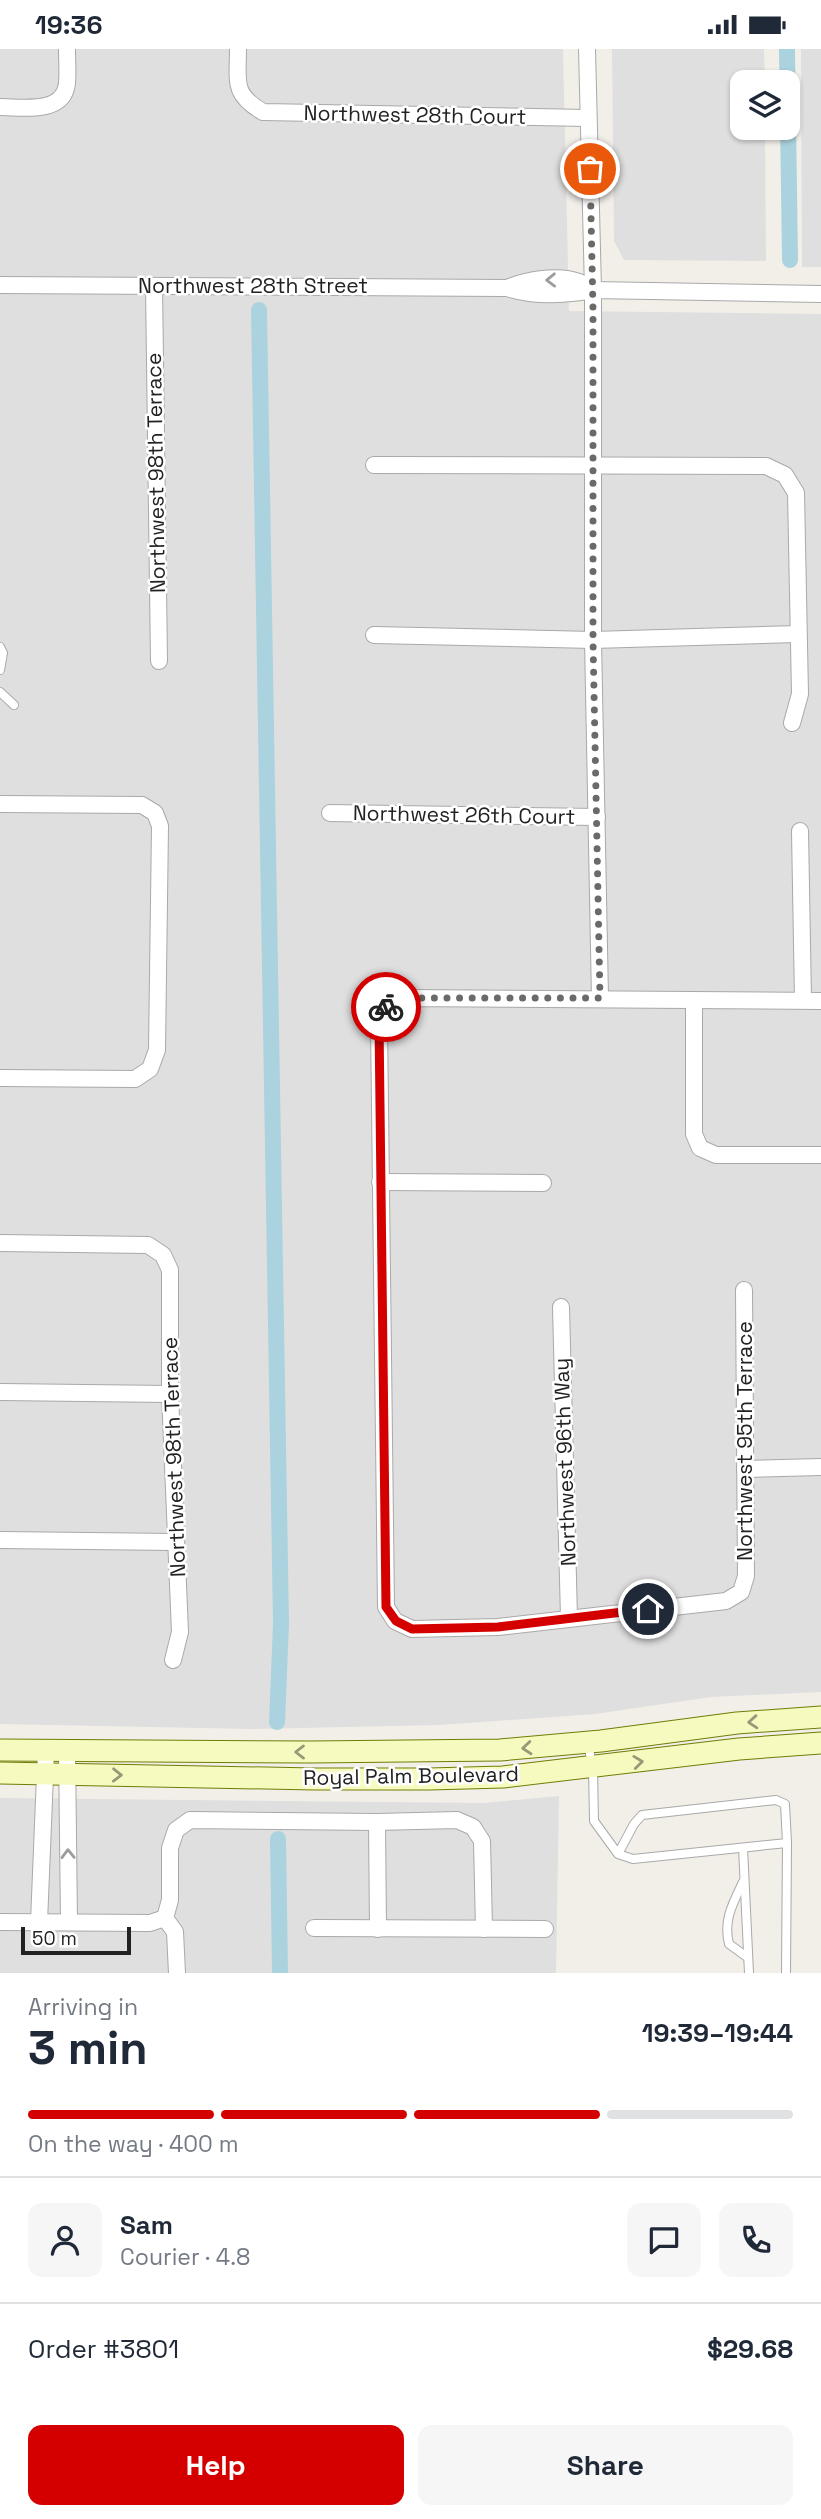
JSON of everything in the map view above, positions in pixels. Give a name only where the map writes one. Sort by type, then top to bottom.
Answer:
[{"type":"main road","name":"Royal Palm Boulevard","points":[[0,1750],[500,1750],[737,1723],[821,1717]]},
{"type":"main road","name":"Royal Palm Boulevard","points":[[0,1773],[429,1779],[503,1777],[739,1749],[821,1743]]},
{"type":"street","points":[[0,107],[46,108],[61,98],[68,86],[67,49]]},
{"type":"street","name":"Northwest 28th Court","points":[[238,49],[238,85],[245,102],[263,113],[588,118]]},
{"type":"street","points":[[587,49],[593,291],[593,640],[600,998]]},
{"type":"street","name":"Northwest 28th Street","points":[[0,285],[506,288],[522,282],[554,279],[578,281],[593,291],[821,294]]},
{"type":"street","name":"Northwest 98th Terrace","points":[[154,286],[159,661]]},
{"type":"street","points":[[374,465],[766,466],[785,475],[796,493],[800,694],[792,723]]},
{"type":"street","points":[[374,635],[593,640],[798,634]]},
{"type":"street","points":[[0,804],[142,805],[155,813],[160,826],[157,1050],[150,1069],[135,1080],[0,1078]]},
{"type":"street","name":"Northwest 26th Court","points":[[330,813],[597,817]]},
{"type":"street","points":[[800,831],[803,1000]]},
{"type":"street","points":[[569,1618],[498,1627],[412,1629],[396,1621],[386,1607],[379,1022],[387,1005],[405,998],[821,1001]]},
{"type":"street","points":[[694,1000],[694,1134],[700,1148],[716,1155],[821,1155]]},
{"type":"street","points":[[380,1182],[543,1183]]},
{"type":"street","name":"Northwest 98th Terrace","points":[[0,1243],[148,1245],[163,1255],[170,1270],[170,1394],[180,1632],[173,1660]]},
{"type":"street","name":"Northwest 95th Terrace","points":[[569,1618],[726,1601],[741,1592],[746,1576],[744,1290]]},
{"type":"street","name":"Northwest 96th Way","points":[[561,1307],[569,1618]]},
{"type":"street","points":[[0,1392],[170,1394]]},
{"type":"street","points":[[745,1469],[821,1467]]},
{"type":"street","points":[[0,1540],[175,1542]]},
{"type":"street","points":[[39,1922],[46,1773],[56,1751]]},
{"type":"street","points":[[56,1751],[67,1774],[69,1922]]},
{"type":"street","points":[[165,1917],[170,1900],[170,1848],[176,1830],[190,1820],[457,1820],[473,1827],[482,1841],[484,1929]]},
{"type":"street","points":[[377,1822],[379,1929]]},
{"type":"street","points":[[0,1921],[150,1923],[165,1917]]},
{"type":"street","points":[[165,1917],[175,1932],[177,1973]]},
{"type":"street","points":[[314,1928],[545,1929]]},
{"type":"lane","points":[[0,647],[3,653],[0,670]]},
{"type":"lane","points":[[0,692],[15,705]]},
{"type":"lane","points":[[588,1742],[593,1768],[594,1821],[618,1854],[633,1859],[787,1843]]},
{"type":"lane","points":[[618,1854],[642,1815],[776,1800],[785,1804],[786,1973]]},
{"type":"lane","points":[[743,1848],[749,1973]]},
{"type":"lane","points":[[744,1880],[730,1908],[727,1927],[729,1944],[747,1957]]},
{"type":"shaded area","points":[[0,49],[563,49],[569,311],[821,314],[821,1692],[711,1697],[595,1714],[439,1725],[251,1729],[0,1724]]},
{"type":"shaded area","points":[[612,49],[764,49],[765,70],[730,70],[730,140],[765,140],[766,261],[624,260],[614,241]]},
{"type":"shaded area","points":[[801,49],[821,49],[821,267],[802,267]]},
{"type":"shaded area","points":[[559,1796],[556,1973],[0,1973],[0,1798],[483,1803]]},
{"type":"waterway","points":[[787,49],[790,260]]},
{"type":"waterway","points":[[259,310],[281,1624],[277,1722]]},
{"type":"waterway","points":[[278,1839],[280,1973]]},
{"type":"way so far","points":[[386,1007],[405,998],[600,998],[593,640],[593,309],[590,169]]},
{"type":"route","points":[[386,1007],[379,1022],[386,1607],[396,1621],[412,1629],[498,1627],[648,1609]]}]
